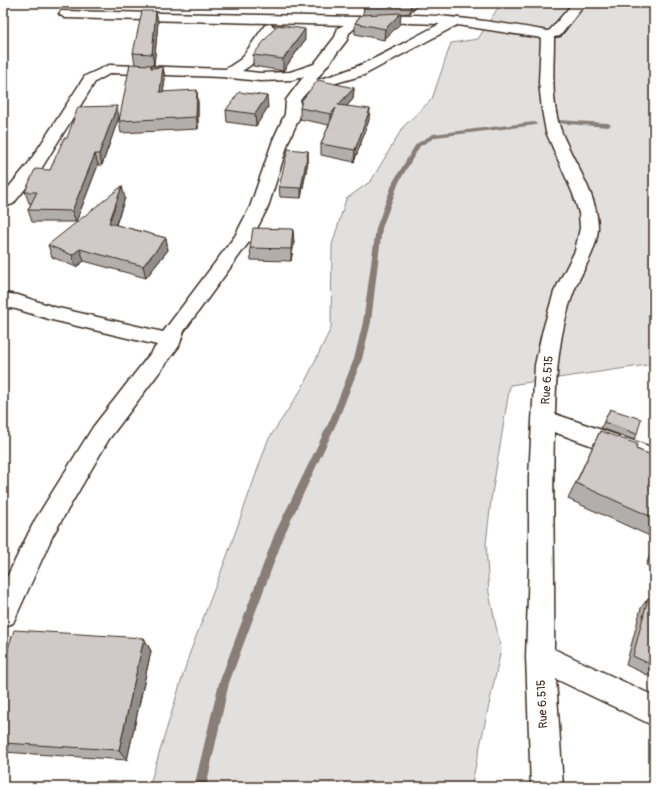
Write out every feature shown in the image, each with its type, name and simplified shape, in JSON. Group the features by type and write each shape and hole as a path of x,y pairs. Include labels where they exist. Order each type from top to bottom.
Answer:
{"street":[{"path":"65,14 354,15 499,26 548,34 555,33 580,3"},
{"path":"3,614 44,528 101,433 172,341 174,330 242,238 259,207 281,140 294,114 294,100 317,67 342,37 343,31 354,15"},
{"path":"302,88 357,73 387,59 423,36 453,22"},
{"path":"230,74 246,62 270,28"},
{"name":"Rue 6.515","path":"547,787 540,657 542,564 541,477 546,365 552,333 564,292 584,251 589,228 588,213 582,194 554,132 549,110 546,74 548,34"},
{"path":"3,202 7,200 35,166 80,91 90,79 109,69 260,76 292,76 317,67"},
{"path":"3,300 18,302 52,313 172,341"},
{"path":"544,419 654,458"},
{"path":"540,657 654,711"}],"shaded area":[{"path":"501,3 654,3 654,364 510,385 491,500 486,544 489,593 501,650 471,787 149,787 189,655 227,556 268,440 301,390 331,328 332,245 346,199 371,181 403,127 432,99 451,43 478,39"}],"building":[{"path":"365,3 412,3 364,5"},
{"path":"142,11 156,11 152,54 133,53"},
{"path":"401,13 385,29 355,23 361,15"},
{"path":"277,25 305,29 283,59 253,55"},
{"path":"130,64 151,65 151,68 163,67 160,92 197,90 196,117 119,121"},
{"path":"318,80 354,88 338,105 370,109 355,150 321,144 336,108 331,114 300,108 302,100"},
{"path":"239,92 267,96 255,114 226,110"},
{"path":"117,106 99,154 95,154 72,211 28,210 37,192 25,192 35,169 50,170 64,138 67,138 78,107"},
{"path":"288,149 308,151 301,188 279,187"},
{"path":"122,186 109,223 166,238 143,266 80,249 72,255 48,245"},
{"path":"253,228 293,229 291,249 250,248"},
{"path":"610,409 641,419 637,434 604,422"},
{"path":"600,431 637,444 636,449 654,456 654,518 576,483"},
{"path":"648,598 654,601 654,666 633,656"},
{"path":"14,630 144,638 119,750 3,743 3,664"}],"waterway":[{"path":"557,122 608,125"},
{"path":"200,787 224,683 280,533 334,420 358,359 367,322 379,228 396,182 418,145 435,135 534,124"}]}
